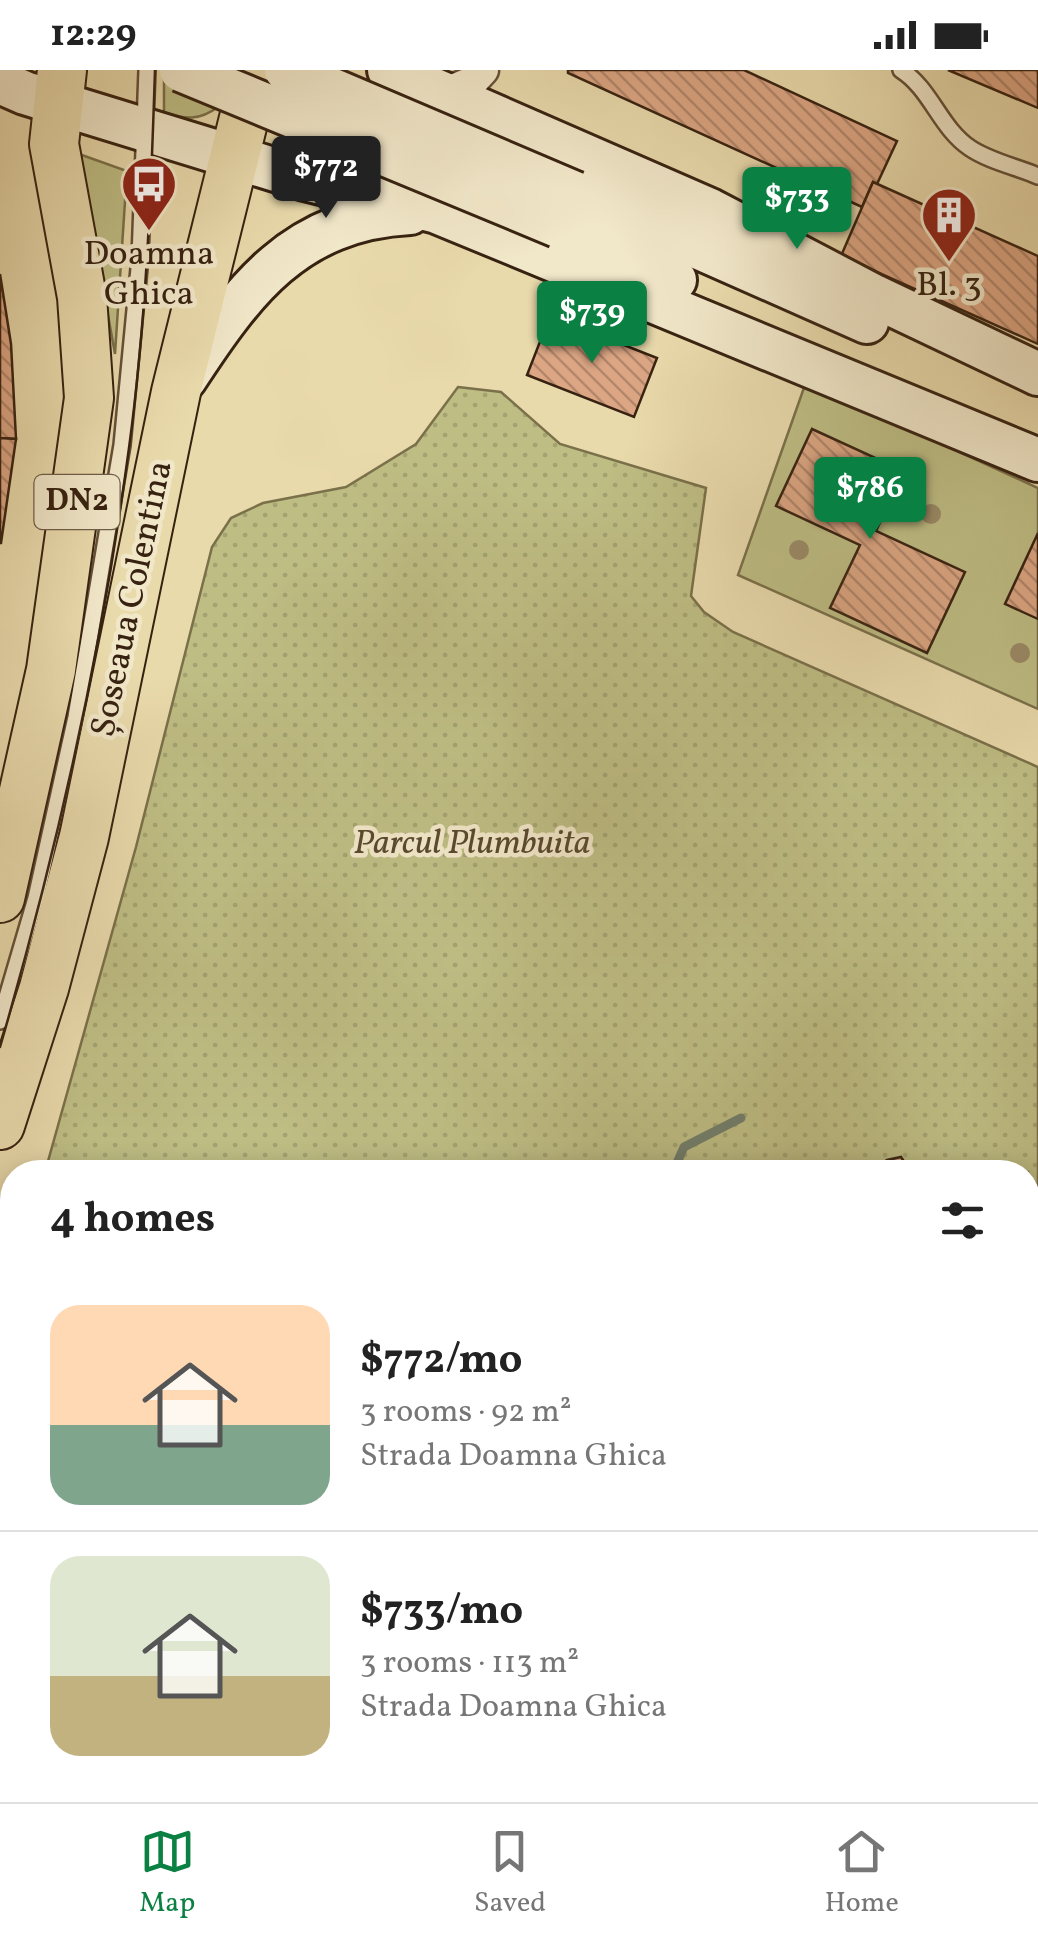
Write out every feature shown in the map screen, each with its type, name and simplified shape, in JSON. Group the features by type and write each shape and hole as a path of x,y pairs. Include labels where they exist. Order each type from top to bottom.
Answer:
{"main road":[{"path":"181,70 566,210"},
{"name":"Șoseaua Colentina","path":"0,1125 75,875 176,392 256,70"},
{"path":"286,70 566,210 983,396 1038,442"},
{"path":"390,70 710,210 874,296 1038,374"},
{"path":"0,82 60,86 146,128 235,158 436,212 1038,460"},
{"name":"Șoseaua Colentina","path":"0,898 51,670 89,398 82,298 54,144 60,86"},
{"path":"176,392 225,317 252,284 307,240 370,218 436,212"},
{"path":"983,396 1038,400"}],"street":[{"path":"443,94 472,82 483,70"}],"lane":[{"path":"0,1021 36,898 76,717 122,445 140,258 148,70"},
{"path":"900,70 917,80 942,119 969,148 1038,176"},
{"path":"479,229 524,130"}],"green space":[{"path":"164,70 218,107 192,118 164,113"},
{"path":"79,154 127,171 115,354"},
{"path":"806,382 1038,488 1038,709 738,575"},
{"name":"Parcul Plumbuita","path":"458,387 501,392 560,444 706,488 691,596 704,612 733,632 1038,767 1038,1160 48,1160 136,847 212,547 231,518 263,503 346,487 416,444"}],"building":[{"path":"568,70 744,70 897,141 862,207"},
{"path":"948,70 1038,70 1038,108"},
{"name":"Bl. 3","path":"873,182 1038,256 1038,344 841,256"},
{"path":"0,274 11,344 16,439 0,438"},
{"path":"550,316 657,358 634,417 527,375"},
{"path":"812,429 904,471 876,531 965,572 927,653 830,608 860,545 776,506"},
{"path":"0,438 16,439 1,543 0,543"},
{"path":"1038,533 1038,619 1005,604"}],"waterway":[{"path":"678,1160 684,1147 741,1118"}],"tram line":[{"path":"0,1047 76,750 118,524 144,307 155,70"}],"place":[{"name":"Doamna Ghica","path":"149,233"},
{"name":"Bl. 3","path":"949,264"}]}
